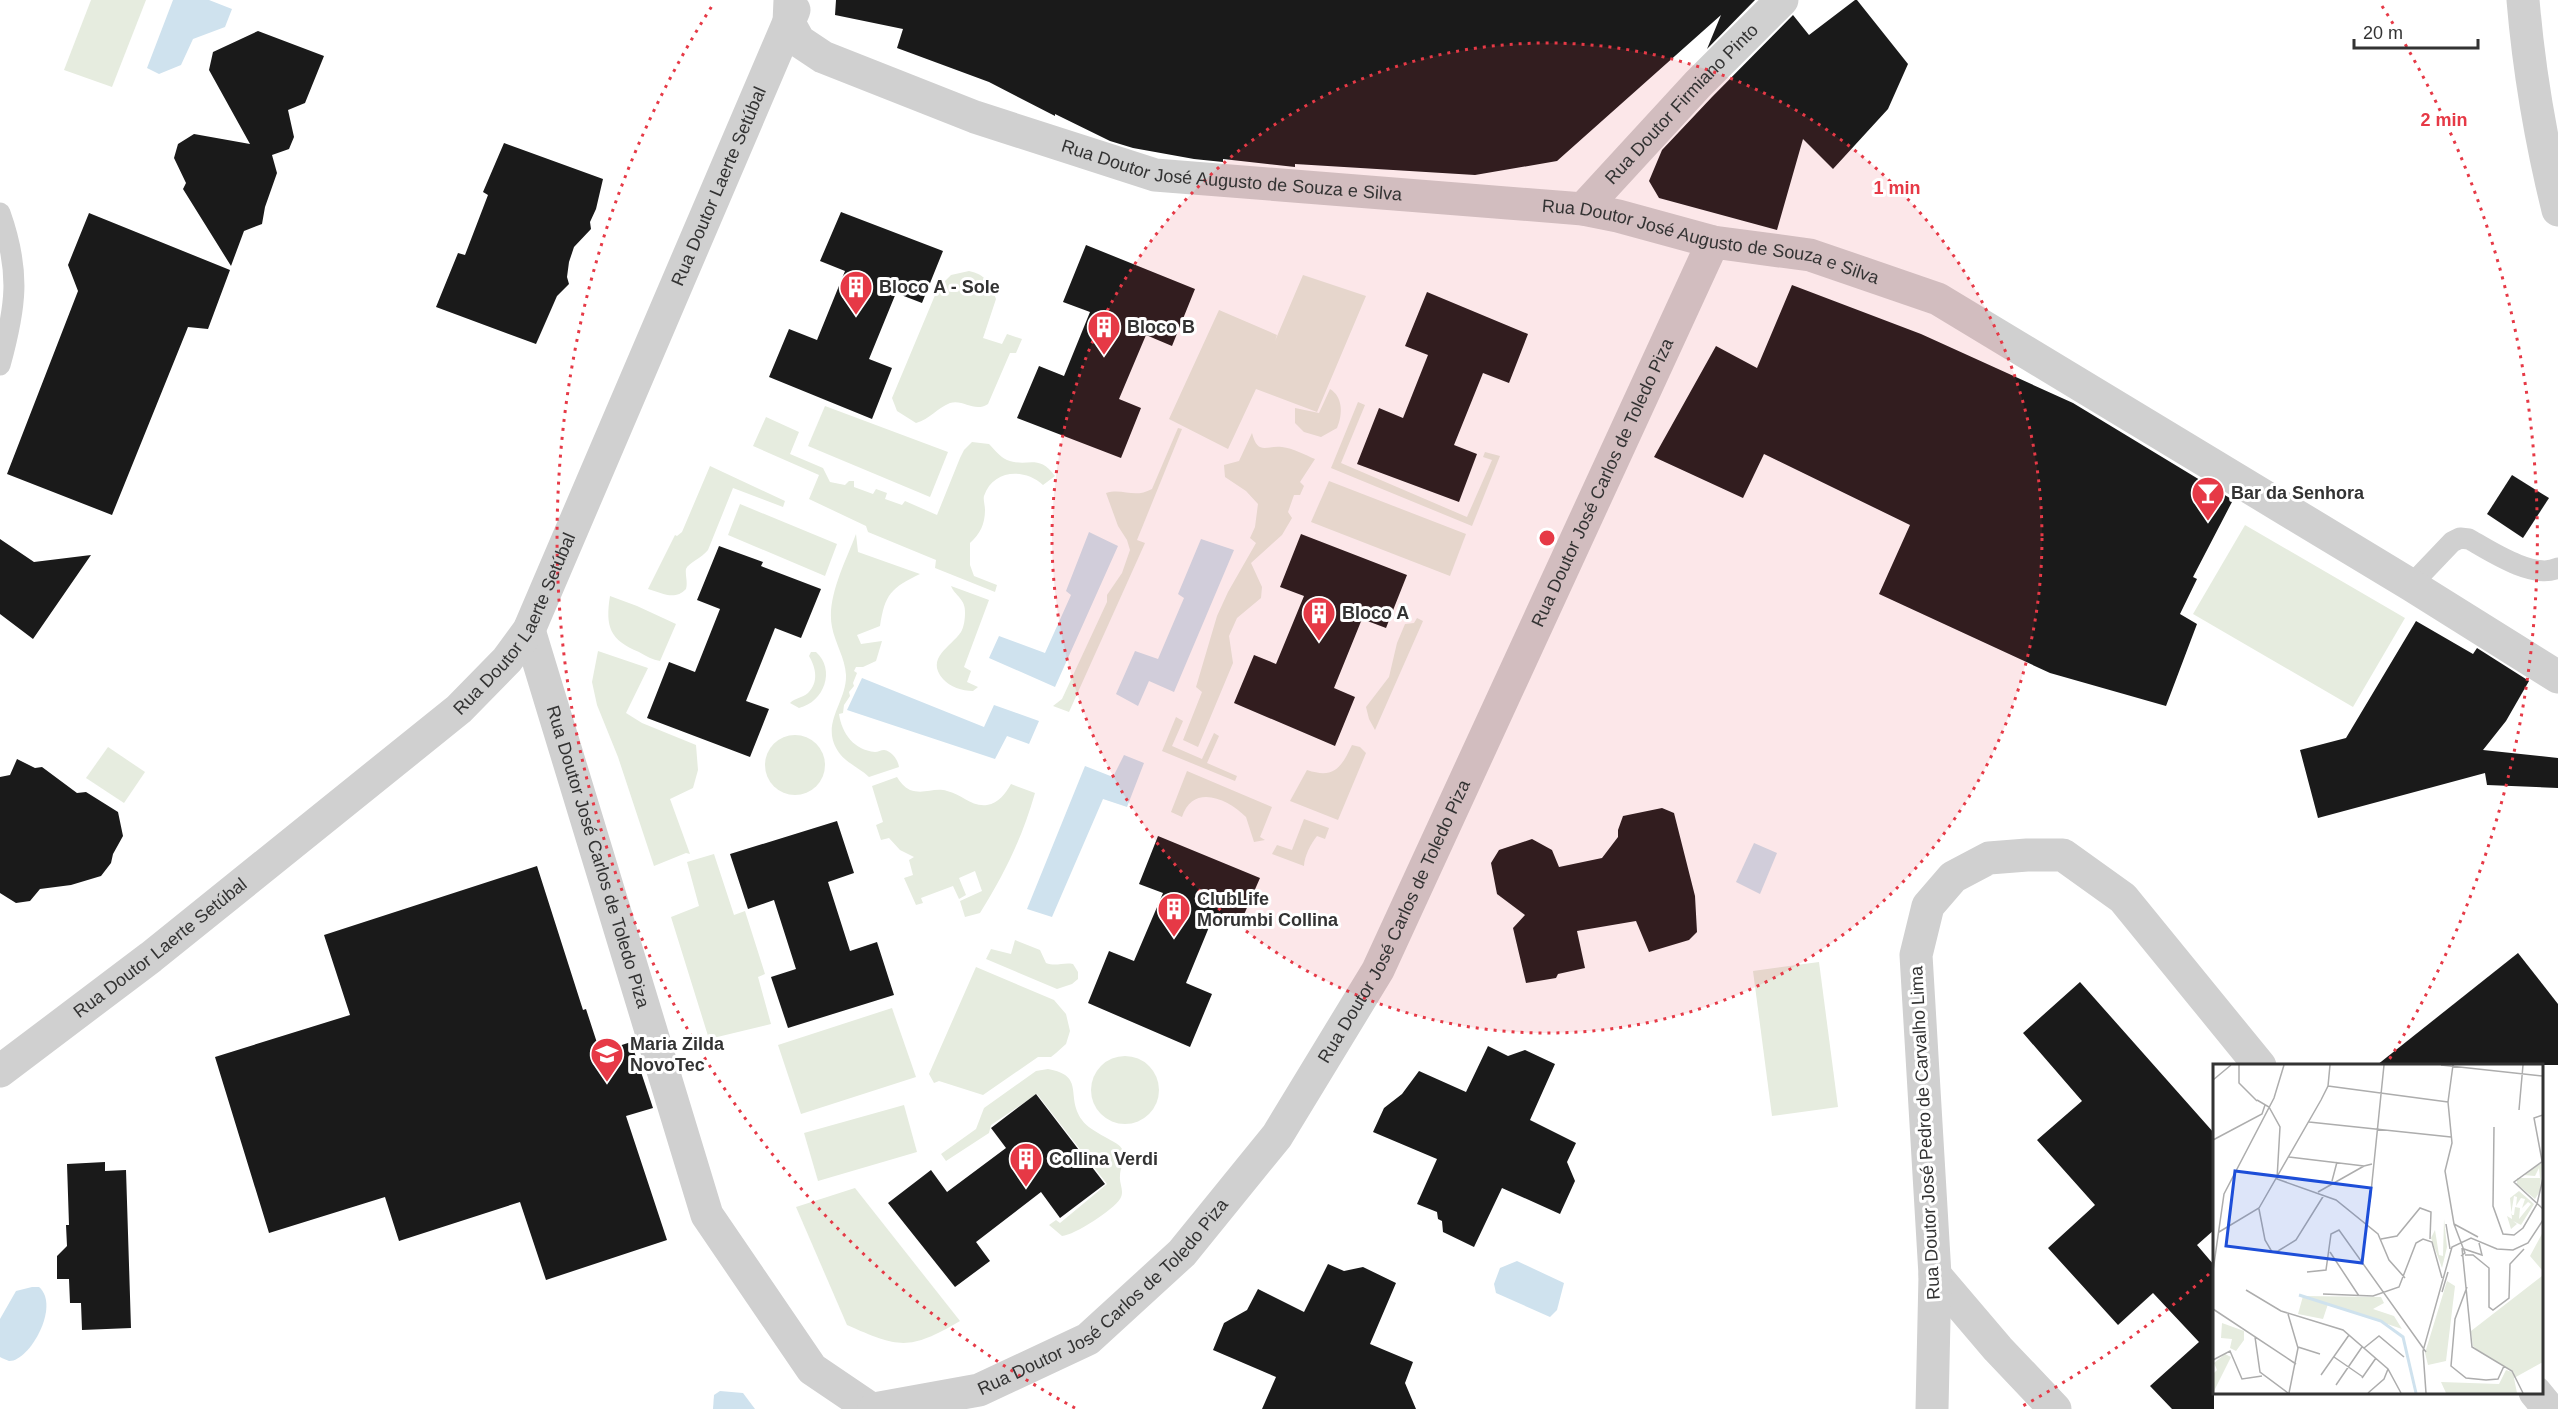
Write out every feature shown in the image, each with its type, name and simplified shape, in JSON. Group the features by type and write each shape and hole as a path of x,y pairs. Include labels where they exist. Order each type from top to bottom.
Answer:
{"street":[{"name":"Rua Doutor Firmiano Pinto","path":"1583,209 1698,84 1782,0"},
{"path":"2523,0 2527,54 2545,157 2558,210"},
{"name":"Rua Doutor José Augusto de Souza e Silva","path":"792,8 799,41 823,57 975,117 1155,175 1583,209 1618,216 1713,242 1810,255 1938,299 2558,677"},
{"name":"Rua Doutor Laerte Setúbal","path":"0,1071 151,957 459,710 507,660 529,630 792,8"},
{"name":"Rua Doutor José Carlos de Toledo Piza","path":"529,630 707,1215 812,1369 872,1409 979,1390 1088,1339 1182,1253 1276,1136 1378,970 1713,242"},
{"name":"Rua Doutor José Pedro de Carvalho Lima","path":"1932,1409 1935,1275 1917,954 1928,906 1953,878 1989,858 2063,855 2123,898 2259,1064"},
{"path":"1935,1275 1998,1349 2055,1409"},
{"path":"2537,1394 2549,1409"}],"lane":[{"path":"0,213 12,258 15,303 13,319 0,365"},
{"path":"2410,585 2452,542 2460,538 2469,539 2519,566 2551,572 2558,568"}],"shaded area":[{"path":"91,0 146,0 112,87 64,70"},
{"path":"969,271 987,280 996,299 983,338 1002,344 1007,334 1022,339 1016,353 1010,353 988,404 974,407 955,402 950,403 916,423 897,411 892,398 938,288 951,275"},
{"path":"1303,275 1366,296 1317,412 1256,389 1228,449 1169,419 1219,310 1277,335 1275,341"},
{"path":"1330,389 1337,396 1341,406 1337,428 1321,437 1304,432 1295,423 1295,408 1319,413"},
{"path":"1358,402 1365,405 1341,463 1467,517 1492,460 1483,457 1485,452 1500,456 1472,526 1331,468"},
{"path":"825,406 948,452 930,497 808,446"},
{"path":"766,417 799,432 790,454 823,468 830,482 845,485 849,481 854,481 854,487 873,494 876,489 887,493 885,499 902,505 905,501 937,515 960,458 972,442 989,444 1007,460 1043,465 1055,476 1043,485 1027,476 1010,474 1002,476 988,487 984,497 983,524 977,536 970,543 970,565 974,576 997,585 995,592 935,568 936,560 868,532 866,526 809,499 819,475 753,446"},
{"path":"1178,428 1182,429 1137,540 1145,543 1069,712 1053,706 1062,699 1107,602 1107,595 1122,573 1130,550 1106,493 1140,493 1152,489"},
{"path":"1252,433 1260,447 1286,448 1315,459 1300,482 1304,486 1300,495 1294,495 1288,512 1292,518 1282,535 1251,563 1262,587 1261,598 1237,618 1229,636 1233,663 1198,747 1183,740 1202,692 1196,687 1217,616 1256,543 1250,538 1255,527 1258,504 1246,491 1225,477 1224,465 1239,461"},
{"path":"710,466 785,501 783,507 733,488 708,550 686,569 686,589 682,593 673,595 648,589 675,535 682,532"},
{"path":"1329,481 1466,534 1450,576 1311,522"},
{"path":"740,504 837,544 825,576 728,535"},
{"path":"2245,525 2405,618 2353,707 2193,614"},
{"path":"856,534 858,552 920,574 891,593 884,606 880,626 857,635 861,644 882,641 876,661 863,667 856,667 854,671 857,673 854,686 849,692 850,696 844,705 843,713 839,714 843,728 850,740 861,748 875,752 884,750 890,752 899,767 869,777 840,754 832,733 832,724 846,675 832,627 832,604 838,580"},
{"path":"951,586 989,600 964,667 971,671 967,682 978,687 973,691 953,686 946,682 938,672 938,659 961,632 965,620 964,604"},
{"path":"610,596 676,624 660,661 629,647 616,637 609,624"},
{"path":"1417,618 1423,621 1375,730 1366,707 1389,677 1397,643 1405,624 1414,623"},
{"path":"598,651 648,668 626,713 642,723 696,745 698,770 693,788 670,799 690,854 686,853 654,866 618,757 597,705 592,682"},
{"path":"811,652 816,652 822,659 826,676 821,692 808,705 799,708 790,703 808,693 814,684 815,670 809,656"},
{"path":"1176,717 1183,721 1172,746 1202,759 1214,733 1219,736 1207,763 1237,776 1235,781 1162,751"},
{"path":"789,735 801,735 812,740 820,748 825,765 823,777 812,790 801,795 789,795 778,790 770,782 765,771 765,759 770,748 778,740"},
{"path":"1352,745 1360,747 1366,753 1338,820 1290,801 1307,770 1324,773 1336,770"},
{"path":"108,747 145,772 124,803 86,778"},
{"path":"1187,771 1272,807 1260,837 1265,840 1254,842 1246,817 1239,810 1221,800 1202,797 1194,800 1187,806 1182,817 1171,812"},
{"path":"897,777 910,790 947,791 981,805 991,804 998,800 1011,784 1035,793 1012,855 980,913 965,917 960,901 982,891 975,871 959,878 966,895 959,899 953,886 921,898 923,903 916,905 904,878 913,875 909,860 914,857 900,850 889,838 881,840 876,825 883,822 872,786"},
{"path":"1304,819 1329,828 1325,839 1317,836 1312,842 1304,866 1272,854 1277,845 1292,850"},
{"path":"714,854 734,915 745,911 765,974 758,977 771,1024 709,1039 671,917 699,906 687,862"},
{"path":"1015,940 1040,950 1046,963 1073,964 1078,972 1078,979 1072,984 1057,989 986,959 991,949 1011,954"},
{"path":"1819,962 1838,1107 1772,1116 1753,971"},
{"path":"976,967 1054,1000 1066,1014 1070,1031 1066,1044 1051,1057 1038,1057 983,1095 939,1081 934,1083 929,1074"},
{"path":"892,1008 916,1077 801,1114 778,1045"},
{"path":"1125,1056 1138,1059 1149,1066 1156,1077 1159,1090 1156,1103 1149,1114 1138,1121 1125,1124 1112,1121 1101,1114 1094,1103 1091,1090 1094,1077 1101,1066 1112,1059"},
{"path":"1048,1069 1060,1072 1067,1077 1071,1082 1077,1111 1082,1120 1086,1125 1120,1146 1123,1156 1120,1173 1122,1193 1120,1199 1093,1221 1062,1236 1049,1225 1056,1220 1060,1223 1107,1184 1037,1094 991,1125 989,1133 946,1161 941,1154 976,1129 984,1108 1036,1071"},
{"path":"904,1105 917,1152 818,1181 804,1133"},
{"path":"855,1188 960,1321 928,1338 904,1343 879,1338 847,1325 796,1207"}],"water":[{"path":"173,0 209,0 232,9 225,27 193,39 181,65 159,74 147,68"},
{"path":"1089,532 1118,546 1055,687 989,658 999,636 1045,653 1071,595 1066,591"},
{"path":"1201,539 1234,550 1174,692 1149,681 1138,706 1116,694 1135,651 1158,659 1184,598 1178,594"},
{"path":"862,678 984,727 994,705 1039,721 1029,744 1007,736 995,759 847,710"},
{"path":"1124,755 1144,763 1127,807 1103,799 1052,917 1027,909 1085,766 1113,777"},
{"path":"1754,843 1777,853 1760,894 1736,882"},
{"path":"1517,1261 1564,1283 1557,1310 1550,1317 1496,1293 1494,1284 1500,1268"},
{"path":"39,1287 45,1296 46,1307 40,1332 25,1353 9,1361 0,1357 0,1319 16,1291"},
{"path":"720,1391 743,1393 755,1409 713,1409 714,1395"}],"building":[{"path":"836,0 1755,0 1707,49 1721,15 1557,161 1475,175 1295,164 1295,167 1223,159 1223,162 1133,148 1110,141 1055,114 1055,116 989,82 897,48 903,29 835,15"},
{"path":"1855,0 1908,64 1888,109 1833,169 1803,139 1777,230 1659,198 1649,181 1662,150 1793,15 1809,35"},
{"path":"258,31 324,56 305,103 288,110 294,137 289,149 272,155 277,173 265,207 262,224 244,231 231,266 183,189 186,183 174,158 178,144 194,134 250,144 209,70 213,52"},
{"path":"504,143 603,179 596,209 590,222 591,229 574,247 569,262 567,277 569,284 557,296 536,344 436,307 458,253 465,255 488,195 483,192"},
{"name":"Bloco A - Sole","path":"841,212 943,251 922,303 896,293 869,359 892,368 872,419 769,377 789,329 817,340 845,271 820,261"},
{"path":"89,213 230,270 208,329 188,327 112,515 7,474 78,291 68,265"},
{"name":"Bloco B","path":"1086,245 1195,289 1172,346 1146,335 1119,399 1141,408 1121,458 1017,418 1039,366 1064,376 1090,312 1063,302"},
{"path":"1792,285 1921,334 2073,403 2233,500 2193,577 2197,579 2180,614 2197,624 2166,706 2050,673 1879,594 1910,525 1764,454 1743,498 1654,457 1716,346 1757,368"},
{"path":"1427,292 1528,334 1509,383 1483,373 1454,445 1477,454 1459,502 1357,464 1379,408 1403,418 1428,355 1405,346"},
{"path":"2512,475 2549,498 2523,538 2487,514"},
{"name":"Bloco A","path":"1301,534 1407,575 1386,628 1362,619 1334,688 1355,697 1335,746 1234,703 1254,655 1276,664 1304,596 1280,587"},
{"path":"0,539 34,562 91,555 33,639 0,614"},
{"path":"719,546 763,562 761,566 821,589 801,638 775,628 746,701 769,709 750,757 647,718 669,662 695,672 720,609 697,600"},
{"path":"2416,621 2473,654 2477,648 2529,681 2506,721 2483,750 2558,758 2558,788 2487,785 2485,773 2318,818 2300,750 2346,738"},
{"path":"17,759 35,768 42,767 77,793 86,792 118,812 123,836 113,854 111,863 101,876 71,885 40,889 30,901 16,903 0,893 0,777 10,775"},
{"path":"1662,808 1674,813 1695,896 1697,932 1689,940 1649,952 1636,921 1577,931 1585,968 1558,974 1556,978 1526,983 1513,928 1525,915 1497,894 1491,863 1499,850 1532,839 1552,850 1559,867 1602,858 1618,837 1623,816"},
{"path":"837,821 854,873 828,882 850,951 877,942 894,995 788,1028 771,977 796,969 774,900 748,909 730,854"},
{"name":"ClubLife Morumbi Collina","path":"1158,836 1260,878 1239,926 1214,915 1186,983 1212,994 1190,1047 1088,1003 1109,951 1134,961 1163,893 1139,884"},
{"path":"537,866 583,1010 586,1009 600,1052 631,1042 653,1108 626,1116 667,1240 546,1280 520,1202 399,1241 385,1197 269,1233 215,1057 350,1015 324,935"},
{"path":"2518,953 2558,1004 2558,1065 2378,1064"},
{"path":"2080,982 2213,1132 2213,1231 2197,1245 2213,1264 2214,1409 2172,1409 2150,1386 2199,1342 2153,1293 2118,1325 2048,1248 2095,1205 2037,1140 2082,1101 2023,1033"},
{"path":"1488,1046 1508,1056 1525,1050 1555,1064 1530,1120 1576,1143 1567,1162 1575,1181 1560,1214 1502,1188 1474,1247 1443,1232 1442,1221 1438,1219 1437,1212 1417,1204 1437,1159 1373,1132 1384,1108 1402,1094 1419,1071 1466,1092"},
{"name":"Collina Verdi","path":"1036,1094 1105,1184 1060,1218 1041,1192 976,1242 990,1261 955,1287 888,1203 931,1170 947,1192 1006,1148 991,1128"},
{"path":"105,1162 105,1171 126,1170 131,1328 82,1330 81,1303 70,1303 69,1279 57,1279 57,1256 67,1246 66,1225 69,1225 67,1164"},
{"path":"1328,1264 1344,1271 1363,1267 1396,1283 1370,1344 1413,1362 1405,1383 1416,1409 1262,1409 1276,1377 1213,1350 1224,1323 1247,1310 1258,1289 1304,1312"}],"place":[{"name":"Bloco A - Sole","path":"856,316"},
{"name":"Bloco B","path":"1104,356"},
{"name":"Bar da Senhora","path":"2208,522"},
{"name":"Bloco A","path":"1319,642"},
{"name":"ClubLife Morumbi Collina","path":"1174,938"},
{"name":"Maria Zilda NovoTec","path":"607,1083"},
{"name":"Collina Verdi","path":"1026,1188"}]}
